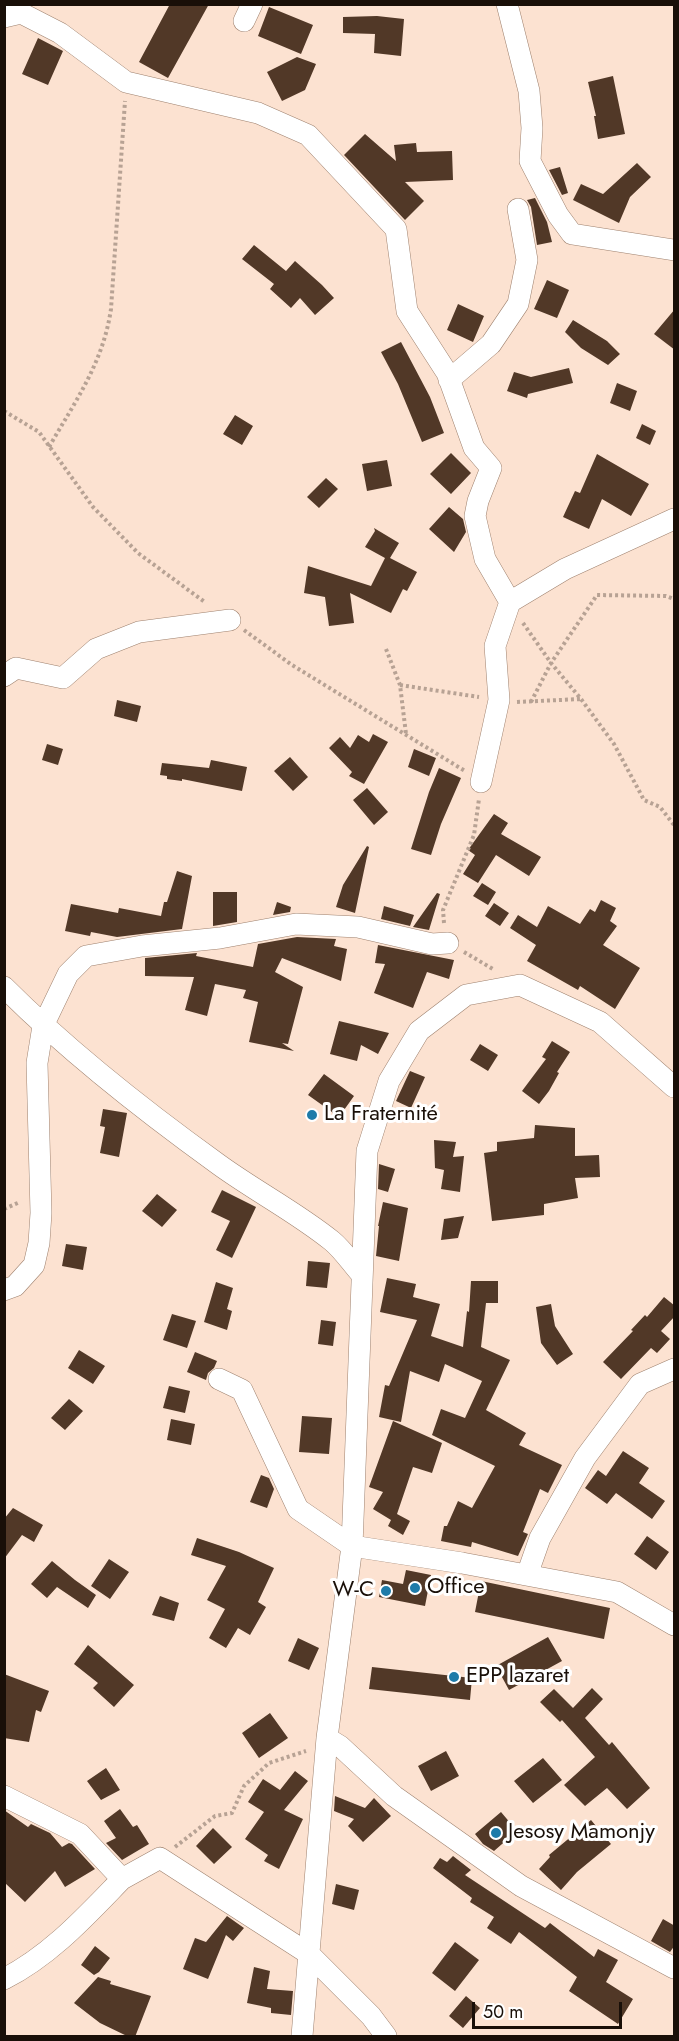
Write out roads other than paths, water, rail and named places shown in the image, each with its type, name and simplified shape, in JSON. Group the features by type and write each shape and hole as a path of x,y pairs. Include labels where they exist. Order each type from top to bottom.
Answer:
{"street":[{"path":"507,4 529,91 532,128 530,160 558,215 572,234 675,250"},
{"path":"4,16 21,13 60,33 126,82 258,113 308,135 396,229 408,311 449,380 474,448 491,468 477,501 475,516 485,559 510,602"},
{"path":"449,380 490,344 518,304 527,260 518,209"},
{"path":"482,782 498,700 495,646 510,602 565,569 675,519"},
{"path":"4,676 16,668 63,678 96,649 139,632 230,620"},
{"path":"4,1290 15,1286 34,1265 39,1243 41,1213 37,1063 44,1026 68,974 86,956 141,946 220,938 296,924 358,927 432,944 448,943"},
{"path":"302,2037 327,1737 352,1546 367,1151 389,1081 419,1030 466,995 520,985 600,1022 675,1087"},
{"path":"4,987 44,1026 141,1108 228,1171 294,1213 333,1242 362,1275"},
{"path":"527,1575 540,1538 585,1458 640,1384 675,1369"},
{"path":"219,1379 242,1390 298,1509 352,1546 617,1592 675,1625"},
{"path":"327,1737 340,1746 394,1796 521,1886 675,1968"},
{"path":"4,1796 80,1834 122,1879"},
{"path":"4,1979 18,1972 64,1938 122,1879 160,1858 309,1954 371,2016 386,2037"}],"place":[{"name":"La Fraternité","path":"312,1115"},
{"name":"Office","path":"415,1588"},
{"name":"W-C","path":"386,1591"},
{"name":"EPP lazaret","path":"454,1677"},
{"name":"Jesosy Mamonjy","path":"496,1833"}]}
